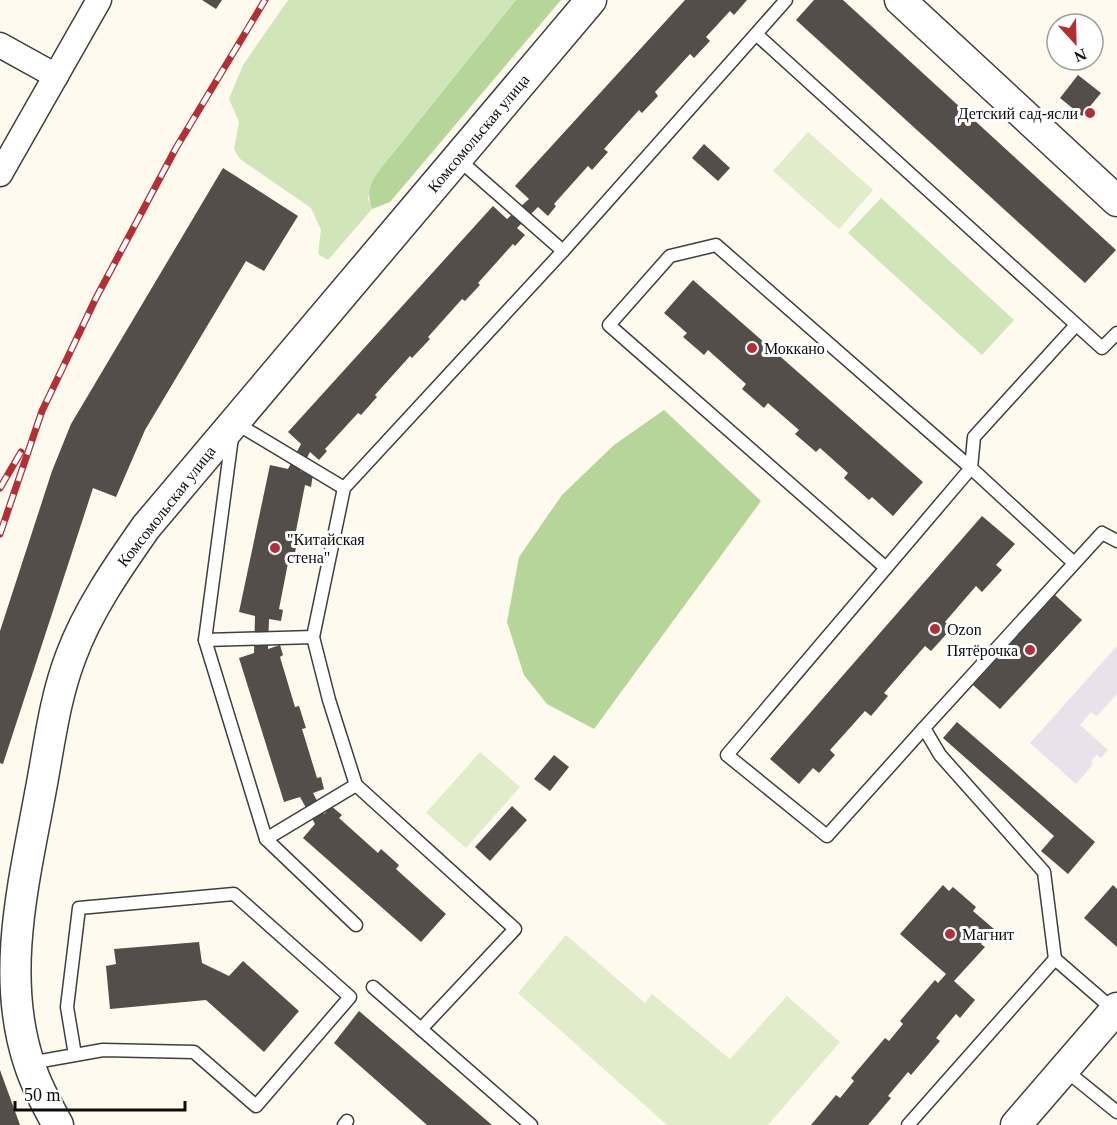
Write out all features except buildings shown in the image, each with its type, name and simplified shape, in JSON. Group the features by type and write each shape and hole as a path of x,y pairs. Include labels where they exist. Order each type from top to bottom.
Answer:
{"street":[{"path":"0,174 99,0"},
{"name":"Комсомольская улица","path":"58,1125 29,1063 16,994 15,965 18,925 57,703 71,653 120,564 146,527 591,0"},
{"path":"900,0 1117,201"},
{"path":"0,45 56,76"},
{"path":"1016,1125 1116,1010"}],"lane":[{"path":"421,1029 514,929 356,785 329,700 313,637 344,488 563,251 786,0"},
{"path":"756,34 1102,348 1117,333"},
{"path":"457,159 563,251"},
{"path":"886,568 609,325 670,256 716,245 971,468 1074,563"},
{"path":"1076,325 974,437 971,468 727,755 827,836 1102,533"},
{"path":"344,488 234,422 205,640 266,839 356,925"},
{"path":"1102,533 1117,541"},
{"path":"1102,533 1117,546"},
{"path":"205,640 313,637"},
{"path":"924,728 940,755 1044,872 1055,959 1116,1010"},
{"path":"266,839 356,785"},
{"path":"29,1063 75,1055 103,1050 194,1052 256,1106 350,997 234,894 79,908 67,1007 75,1055"},
{"path":"908,1125 1055,959"},
{"path":"373,987 531,1125"},
{"path":"1064,1069 1117,1112"}],"shaded area":[{"path":"1117,646 1117,694 1097,716 1091,712 1080,725 1108,750 1101,758 1097,755 1091,761 1093,764 1076,784 1030,743"}],"green space":[{"path":"288,0 516,0 377,173 368,198 372,209 328,260 318,254 321,230 311,208 240,159 234,149 239,122 229,99 243,65"},
{"path":"516,0 561,0 390,202 372,209 370,191 377,173"},
{"path":"808,132 873,190 839,229 773,171"},
{"path":"881,198 1014,320 982,355 848,233"},
{"path":"664,410 761,501 594,729 547,704 524,675 507,622 519,557 562,495 614,445"},
{"path":"480,752 520,787 466,848 426,813"},
{"path":"566,935 645,1003 652,994 730,1059 787,996 840,1042 768,1125 667,1125 518,993"}],"railway":[{"path":"0,534 42,411 96,298 176,148 265,0"},
{"path":"0,488 21,452"}],"place":[{"name":"Детский сад-ясли","path":"1090,113"},
{"name":"Моккано","path":"752,348"},
{"name":"\"Китайская стена\"","path":"275,548"},
{"name":"Ozon","path":"935,629"},
{"name":"Пятёрочка","path":"1030,650"},
{"name":"Магнит","path":"950,934"}]}
